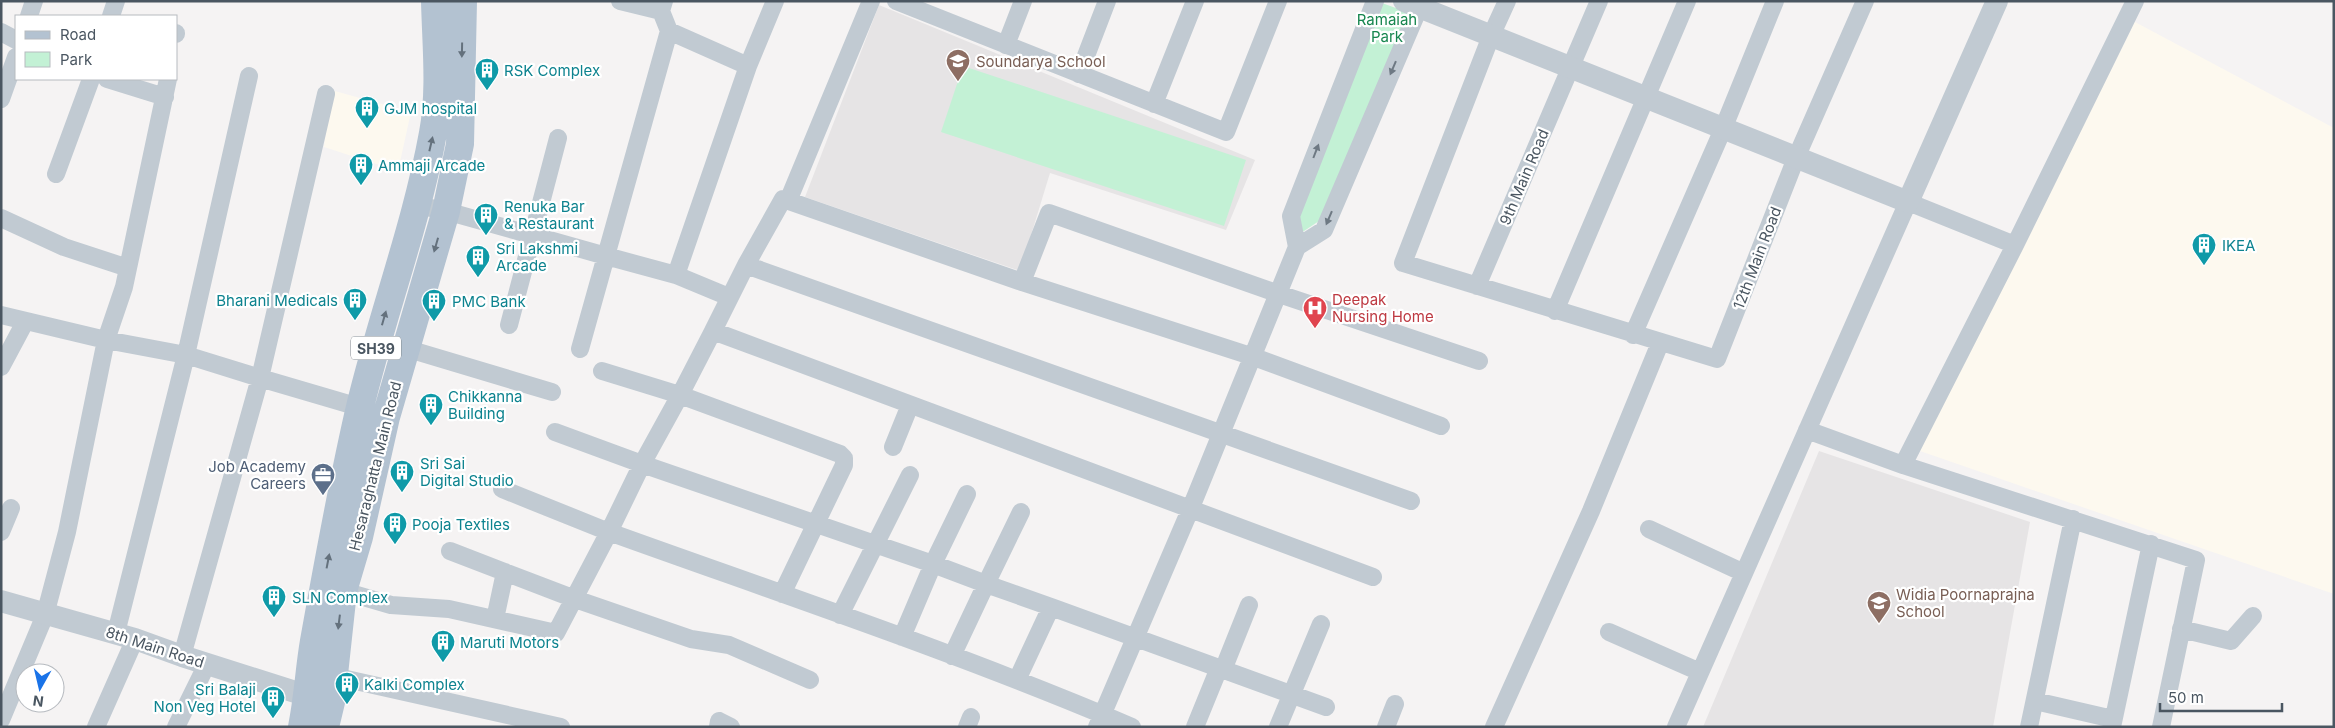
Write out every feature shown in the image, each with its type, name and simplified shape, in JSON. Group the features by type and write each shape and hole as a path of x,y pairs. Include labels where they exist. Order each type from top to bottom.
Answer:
{"main road":[{"name":"Hesaraghatta Main Road","path":"302,727 323,590 360,407 416,205 433,132 437,92 435,1"},
{"name":"Hesaraghatta Main Road","path":"325,727 331,702 343,591 359,537 386,417 446,211 460,144 462,1"}],"street":[{"path":"29,15 34,1"},
{"path":"111,15 116,1"},
{"path":"580,348 669,31 662,6 620,1"},
{"path":"676,275 748,66 775,1"},
{"path":"788,201 871,1"},
{"path":"896,1 930,8 1006,44 1226,132 1278,1"},
{"path":"1006,44 1023,1"},
{"path":"1079,74 1107,1"},
{"path":"1154,104 1195,1"},
{"path":"1100,721 1254,357 1297,247 1291,216 1375,1"},
{"path":"1494,727 1590,511 1660,343 1403,263 1491,36 1507,1"},
{"name":"9th Main Road","path":"1477,286 1599,1"},
{"path":"1555,311 1686,1"},
{"path":"1633,335 1723,129 1775,1"},
{"name":"12th Main Road","path":"1660,343 1717,359 1796,158 1865,1"},
{"path":"1676,727 1997,1"},
{"path":"1903,465 2015,245 2135,1"},
{"path":"1297,247 1324,230 1415,3 1491,36 2015,245"},
{"path":"669,31 748,66"},
{"path":"1,32 15,39"},
{"path":"1,99 15,60"},
{"path":"96,727 126,636 186,355 249,76"},
{"path":"56,174 92,80"},
{"path":"110,80 165,97"},
{"path":"1,720 45,615 67,532 106,340 128,268 168,80"},
{"path":"182,656 260,378 326,94"},
{"path":"509,325 558,138"},
{"path":"343,591 391,605 449,608 556,633 746,264 783,199 1022,282 1254,357 1441,426"},
{"path":"416,205 532,234 676,275 729,297"},
{"path":"1022,282 1050,212 1279,294 1479,361"},
{"path":"1,218 64,246 128,268"},
{"path":"746,264 1411,501"},
{"path":"1,315 106,340 186,355 360,407 386,417"},
{"path":"1,367 25,322"},
{"path":"713,331 1373,577"},
{"path":"406,348 552,392"},
{"path":"602,371 680,395 840,454 844,458 844,465 782,594"},
{"path":"893,447 910,405"},
{"path":"1807,430 1903,465 2196,560 2161,727"},
{"path":"555,432 642,464 933,564 1326,707"},
{"path":"840,615 910,475"},
{"path":"502,489 609,532 1017,680 1100,721 1132,727"},
{"path":"902,637 933,564 967,494"},
{"path":"1,532 11,508"},
{"path":"952,656 1021,512"},
{"path":"2029,727 2073,519"},
{"path":"1649,529 1744,573"},
{"path":"2035,701 2113,723 2151,544"},
{"path":"450,551 575,599 691,639 729,645 810,680"},
{"path":"495,619 505,572"},
{"name":"8th Main Road","path":"1,601 45,615 126,636 308,696"},
{"path":"1195,727 1249,605"},
{"path":"1017,680 1051,607"},
{"path":"2181,629 2231,641 2253,616"},
{"path":"1278,727 1321,624"},
{"path":"1609,632 1700,672"},
{"path":"176,727 207,664"},
{"path":"333,676 514,722 561,727"},
{"path":"1386,727 1395,704"},
{"path":"718,727 719,721 731,727"}],"shaded area":[{"name":"Soundarya School","path":"879,5 1255,160 1226,230 1050,173 1020,271 805,197"},
{"name":"IKEA","path":"2135,22 2334,128 2334,594 1920,451"},
{"name":"GJM hospital","path":"331,90 411,112 398,171 324,147"},
{"name":"Widia Poornaprajna School","path":"1819,451 2030,522 1993,727 1703,727"}],"green space":[{"name":"Ramaiah Park","path":"1379,2 1410,13 1319,221 1301,233 1298,211"},
{"path":"963,66 1246,160 1224,226 941,132"}],"place":[{"name":"Soundarya School","path":"958,82"},
{"name":"RSK Complex","path":"487,91"},
{"name":"GJM hospital","path":"367,129"},
{"name":"Ammaji Arcade","path":"361,186"},
{"name":"Renuka Bar & Restaurant","path":"486,236"},
{"name":"IKEA","path":"2204,266"},
{"name":"Sri Lakshmi Arcade","path":"478,278"},
{"name":"Bharani Medicals","path":"355,321"},
{"name":"PMC Bank","path":"434,322"},
{"name":"Deepak Nursing Home","path":"1315,329"},
{"name":"Chikkanna Building","path":"431,426"},
{"name":"Sri Sai Digital Studio","path":"402,493"},
{"name":"Job Academy Careers","path":"323,496"},
{"name":"Pooja Textiles","path":"395,545"},
{"name":"SLN Complex","path":"274,618"},
{"name":"Widia Poornaprajna School","path":"1879,624"},
{"name":"Maruti Motors","path":"443,663"},
{"name":"Kalki Complex","path":"347,705"},
{"name":"Sri Balaji Non Veg Hotel","path":"273,719"}]}
